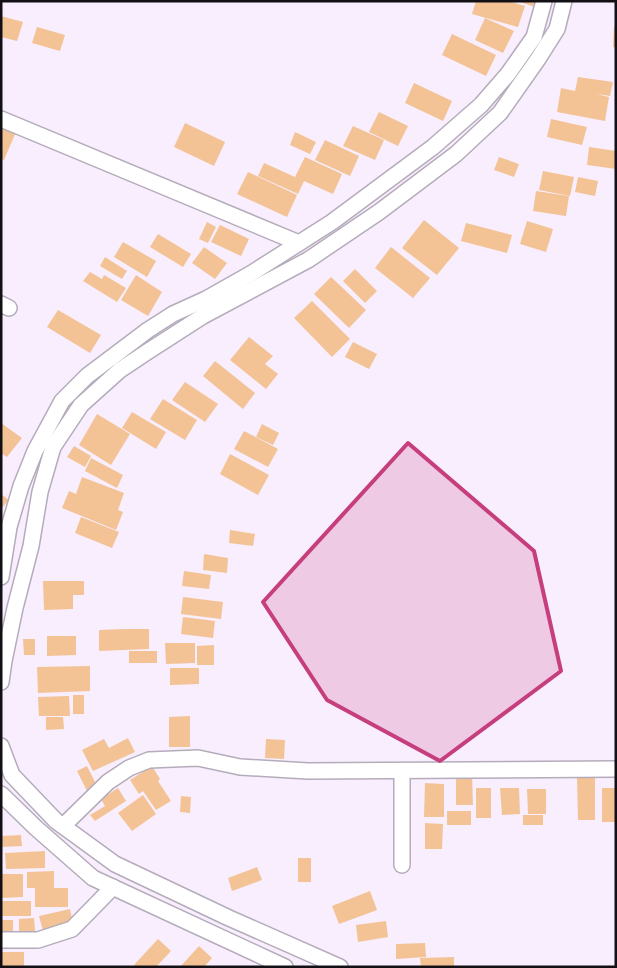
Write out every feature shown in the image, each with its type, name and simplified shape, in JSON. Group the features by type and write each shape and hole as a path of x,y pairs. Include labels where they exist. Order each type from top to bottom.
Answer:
{"street":[{"path":"1,577 9,527 21,486 35,451 62,401 92,372 118,351 173,314 237,282 320,230 433,147 481,105 508,74 534,37 544,1"},
{"path":"1,682 4,661 31,546 40,492 53,448 81,405 120,370 203,316 308,260 379,212 456,154 500,113 557,29 564,1"},
{"path":"1,119 299,243"},
{"path":"320,230 331,244"},
{"path":"92,372 104,384"},
{"path":"14,509 37,513"},
{"path":"1,746 12,775 63,826 108,859 130,872 340,967"},
{"path":"63,826 108,782 129,768 149,760 198,758 240,767 308,771 616,769"},
{"path":"402,771 402,865"},
{"path":"1,794 36,828 93,878 285,967"},
{"path":"93,878 108,859"},
{"path":"1,940 38,940 72,929 113,887"},
{"path":"248,951 258,931"}],"highlighted area":[{"path":"408,443 534,551 561,671 440,761 327,700 263,602"}],"building":[{"path":"476,1 508,1 525,6 518,27 472,14"},
{"path":"517,1 537,1 535,7"},
{"path":"1,16 23,22 17,41 1,37"},
{"path":"485,18 514,31 503,53 475,40"},
{"path":"37,27 65,35 60,51 32,43"},
{"path":"614,27 616,27 616,48 613,47"},
{"path":"452,34 496,55 486,76 442,55"},
{"path":"578,77 613,82 610,96 596,94 609,97 605,121 557,112 561,88 575,91"},
{"path":"414,83 452,101 443,121 405,103"},
{"path":"379,112 408,126 398,146 369,132"},
{"path":"551,119 587,127 582,145 547,137"},
{"path":"1,120 18,127 4,160 1,159"},
{"path":"185,123 225,142 214,166 174,147"},
{"path":"353,126 384,140 375,160 343,146"},
{"path":"295,132 316,142 310,154 290,145"},
{"path":"325,140 359,156 350,176 315,160"},
{"path":"589,147 616,151 616,169 587,165"},
{"path":"305,157 342,174 333,194 304,181 298,194 258,176 264,163 295,177"},
{"path":"499,157 519,164 514,177 494,170"},
{"path":"543,171 574,177 570,196 539,190"},
{"path":"248,172 297,195 287,217 237,194"},
{"path":"578,177 598,181 595,196 575,192"},
{"path":"536,191 569,196 566,216 533,211"},
{"path":"424,220 459,248 437,275 402,248"},
{"path":"527,221 553,229 546,252 520,244"},
{"path":"207,222 216,227 208,243 199,239"},
{"path":"466,223 512,235 507,253 461,241"},
{"path":"220,225 249,239 241,256 211,242"},
{"path":"158,234 191,254 183,267 150,247"},
{"path":"123,242 156,261 147,277 114,257"},
{"path":"204,247 227,263 215,279 192,263"},
{"path":"391,247 430,278 413,298 375,268"},
{"path":"105,257 127,271 122,279 100,266"},
{"path":"355,269 377,291 365,303 343,281"},
{"path":"90,272 102,279 104,275 126,288 117,302 83,281"},
{"path":"136,275 162,292 148,316 121,300"},
{"path":"331,277 366,310 349,328 314,294"},
{"path":"312,301 350,339 332,357 294,318"},
{"path":"58,310 101,335 90,353 47,327"},
{"path":"249,337 273,356 265,364 278,374 266,389 230,360"},
{"path":"353,342 377,354 369,369 345,357"},
{"path":"215,361 255,393 243,409 203,376"},
{"path":"185,382 218,404 205,422 172,400"},
{"path":"163,399 197,420 185,440 150,419"},
{"path":"132,412 166,432 156,449 122,428"},
{"path":"97,414 130,434 111,465 79,445"},
{"path":"1,423 22,438 7,457 1,453"},
{"path":"262,424 279,433 273,445 256,437"},
{"path":"244,431 278,449 268,467 234,449"},
{"path":"74,446 91,456 85,467 67,457"},
{"path":"230,454 269,475 258,495 220,474"},
{"path":"91,458 123,475 117,488 85,471"},
{"path":"82,477 124,493 118,510 123,512 116,530 62,508 69,491 76,494"},
{"path":"1,494 9,500 1,509"},
{"path":"81,517 119,532 112,548 75,533"},
{"path":"230,530 255,534 253,546 229,543"},
{"path":"204,554 228,558 227,573 203,570"},
{"path":"184,571 211,575 209,589 182,586"},
{"path":"43,581 84,581 84,595 73,595 73,609 44,610"},
{"path":"183,597 223,602 221,619 181,614"},
{"path":"183,617 215,621 213,638 181,634"},
{"path":"149,629 149,649 99,651 99,630"},
{"path":"47,636 76,636 76,655 47,656"},
{"path":"23,639 35,639 35,655 24,655"},
{"path":"165,643 195,643 195,663 166,664"},
{"path":"214,645 214,665 197,665 197,646"},
{"path":"129,651 157,651 157,663 129,663"},
{"path":"90,666 90,691 38,693 37,667"},
{"path":"170,668 199,668 199,684 170,685"},
{"path":"73,695 84,695 84,714 73,714"},
{"path":"69,696 70,716 39,716 38,697"},
{"path":"190,716 190,747 169,747 169,717"},
{"path":"46,717 63,717 64,729 46,730"},
{"path":"128,738 135,752 93,771 82,750 104,739 109,748"},
{"path":"266,739 285,740 284,759 265,758"},
{"path":"87,766 97,786 87,791 77,771"},
{"path":"152,766 160,779 158,781 171,801 156,810 143,791 139,794 130,780"},
{"path":"456,774 472,774 473,805 456,805"},
{"path":"577,778 595,778 595,820 578,820"},
{"path":"425,783 444,784 444,817 424,817"},
{"path":"118,788 126,801 95,821 90,815 105,806 101,799"},
{"path":"476,788 491,788 491,818 476,818"},
{"path":"500,788 519,788 520,814 502,815"},
{"path":"602,788 616,788 616,822 602,822"},
{"path":"527,789 546,789 546,814 528,814"},
{"path":"143,795 156,814 132,831 118,813"},
{"path":"181,796 191,797 190,813 180,812"},
{"path":"447,811 471,811 471,825 447,825"},
{"path":"523,815 543,815 543,825 523,825"},
{"path":"425,823 443,824 442,849 425,849"},
{"path":"21,835 22,846 1,847 1,836"},
{"path":"45,851 45,868 6,869 5,853"},
{"path":"298,858 311,858 311,882 298,882"},
{"path":"257,867 262,880 232,891 228,878"},
{"path":"54,871 54,888 68,888 68,907 35,907 35,888 27,888 27,872"},
{"path":"1,874 23,874 23,897 1,898"},
{"path":"370,891 377,910 339,924 332,906"},
{"path":"2,901 31,901 31,916 2,916"},
{"path":"70,909 73,924 43,931 39,916"},
{"path":"34,918 35,931 19,931 19,919"},
{"path":"1,920 13,920 13,933 1,933"},
{"path":"386,921 388,937 358,942 356,925"},
{"path":"158,939 171,951 156,967 136,967 134,965"},
{"path":"425,943 426,957 396,959 396,944"},
{"path":"199,946 212,958 204,967 180,967"},
{"path":"1,952 24,952 24,967 1,967"},
{"path":"454,957 454,967 421,967 420,958"}]}
